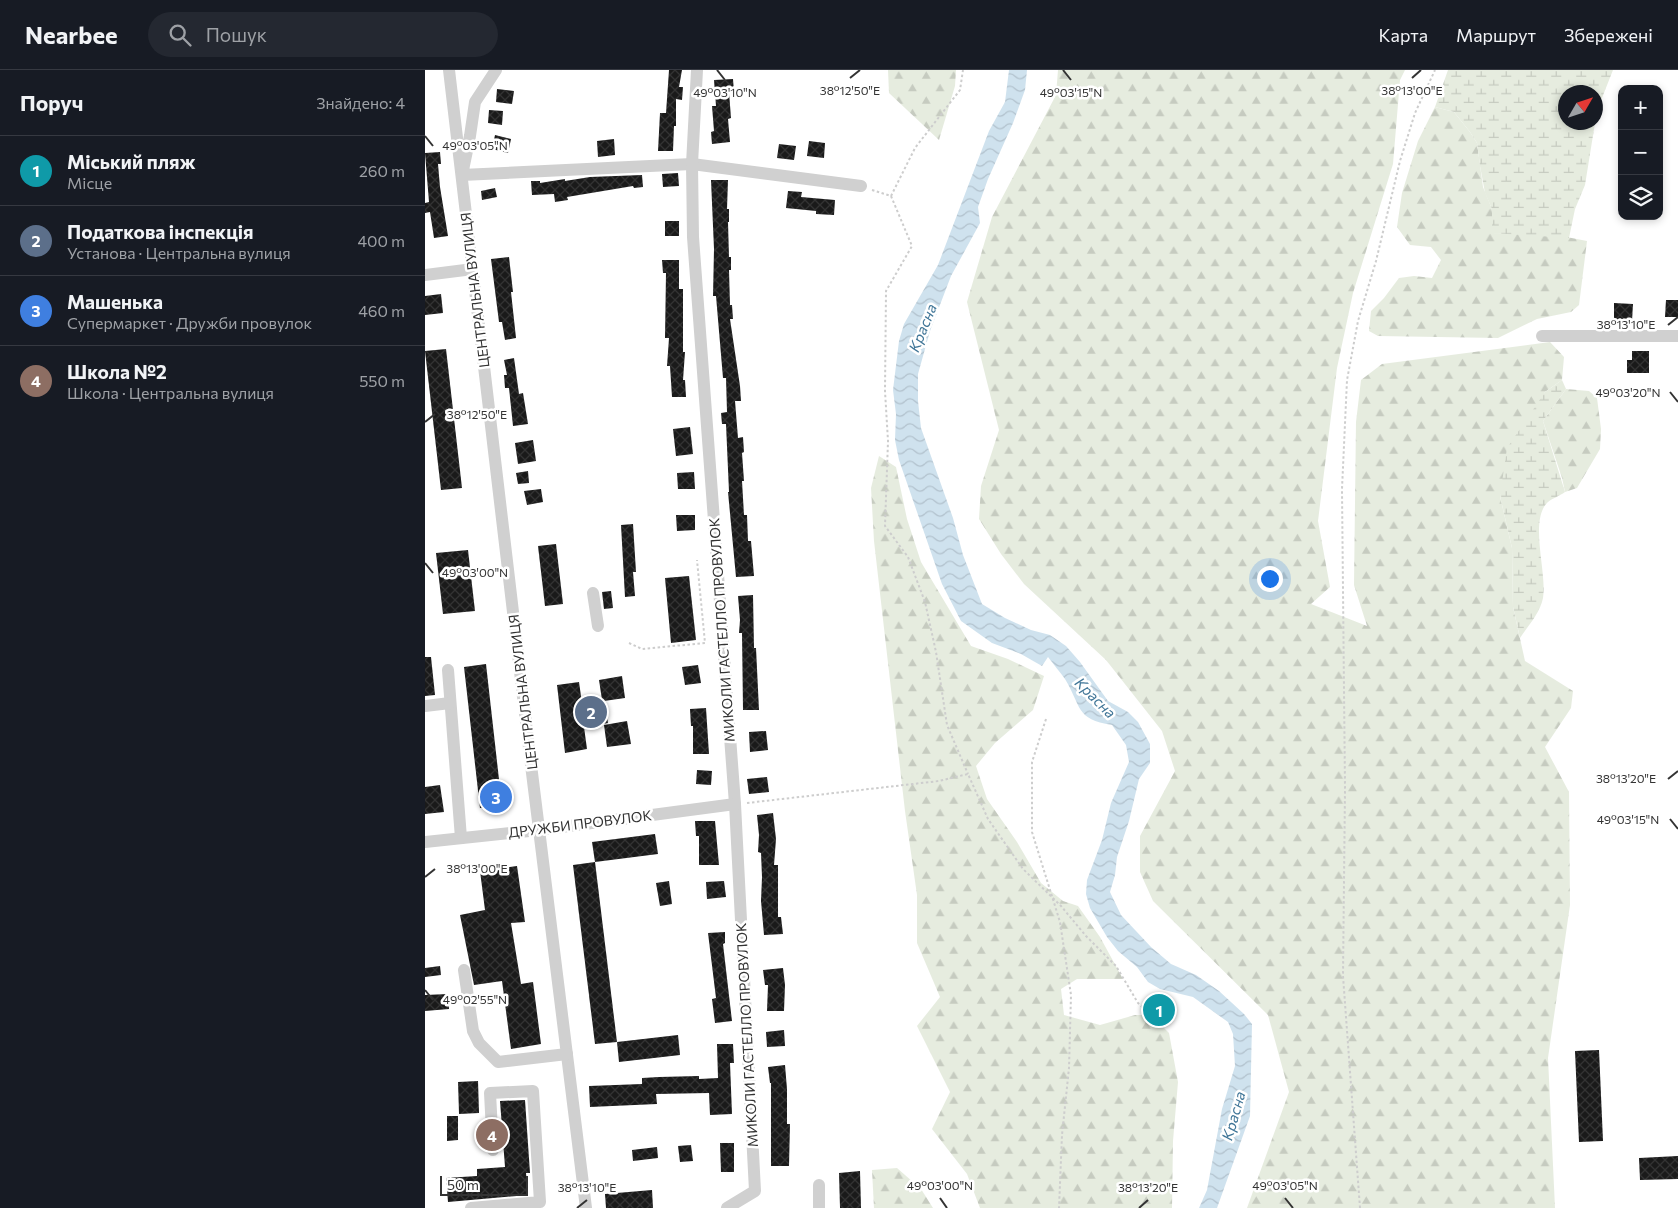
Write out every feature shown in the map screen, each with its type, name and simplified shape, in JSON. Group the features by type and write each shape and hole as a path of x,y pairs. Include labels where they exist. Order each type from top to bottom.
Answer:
{"street":[{"name":"ЦЕНТРАЛЬНА ВУЛИЦЯ","path":"449,70 586,1208"},
{"name":"ЦЕНТРАЛЬНА ВУЛИЦЯ","path":"462,175 475,102 496,70"},
{"name":"МИКОЛИ ГАСТЕЛЛО ПРОВУЛОК","path":"697,70 692,164 693,237 735,804 755,1191 727,1208"},
{"path":"462,175 692,164 861,186"},
{"path":"425,274 473,269"},
{"path":"1542,336 1678,336"},
{"path":"593,593 598,626"},
{"path":"447,670 461,838"},
{"path":"425,706 450,703"},
{"name":"ДРУЖБИ ПРОВУЛОК","path":"425,842 539,830 735,804"},
{"path":"464,970 473,1031 479,1043 498,1062 567,1054"},
{"path":"471,1208 539,1202 533,1091 490,1093 493,1150"},
{"path":"819,1185 819,1208"}],"path":[{"path":"891,196 915,148 960,90 963,70"},
{"path":"1360,1208 1343,976 1345,789 1342,489 1347,380 1358,321 1376,261 1400,161 1415,113 1435,70"},
{"path":"861,186 891,196 912,246 886,291 885,391 888,441 885,526 908,556 925,602 936,652 947,725 988,819 1023,869 1061,906 1116,966 1138,1003 1159,1023"},
{"path":"629,643 642,649 705,643 697,560"},
{"path":"1046,719 1032,762 1032,832 1059,922 1071,995 1069,1068 1062,1135 1059,1208"},
{"path":"735,804 939,781 968,774"}],"green space":[{"path":"888,70 956,70 955,86 939,140 889,93"},
{"path":"1058,70 1405,70 1400,80 1393,164 1353,293 1337,368 1318,521 1330,587 1311,604 1367,626 1354,585 1356,422 1361,380 1382,364 1550,342 1564,357 1562,380 1545,392 1500,496 1512,548 1513,607 1525,661 1573,691 1571,708 1545,747 1569,792 1570,905 1548,1058 1555,1208 1247,1208 1289,1092 1268,1015 1153,901 1140,872 1140,836 1175,771 1162,731 1106,660 1024,584 1001,554 979,519 981,486 999,430 967,302 992,217 1056,95"},
{"path":"1448,70 1613,70 1603,95 1603,85 1558,85 1558,130 1594,130 1585,185 1575,209 1569,238 1492,233 1492,209 1485,193 1477,143 1454,112 1435,107"},
{"path":"1435,107 1454,112 1477,143 1483,187 1492,209 1492,233 1551,234 1587,241 1579,305 1571,312 1537,319 1498,338 1378,336 1369,331 1371,311 1384,298 1399,278 1414,276 1432,278 1441,260 1431,247 1410,245 1397,227 1402,193 1418,141"},
{"path":"1562,380 1566,389 1543,421 1565,492 1548,502 1541,513 1539,536 1544,587 1543,598 1537,614 1520,638 1513,607 1512,548 1500,496 1507,448 1545,392"},
{"path":"1566,389 1589,391 1597,398 1601,429 1600,449 1577,488 1565,492 1543,421"},
{"path":"879,456 896,467 907,519 921,562 971,646 1008,659 1044,676 1033,710 995,743 976,766 987,799 1017,842 1041,883 1063,901 1078,906 1100,937 1123,979 1077,979 1061,989 1064,1015 1100,1025 1135,1015 1151,1015 1169,1033 1178,1082 1173,1141 1172,1208 980,1208 967,1174 932,1129 950,1092 917,1026 940,997 917,943 917,895 905,811 874,541 871,488"},
{"path":"897,1168 921,1189 933,1208 874,1208 872,1170"}],"water":[{"name":"Красна","path":"1009,70 1027,70 1025,90 978,207 980,223 951,276 930,331 918,374 921,428 953,518 963,555 982,604 1005,618 1031,630 1050,635 1066,646 1108,701 1128,712 1138,722 1150,744 1150,763 1139,779 1129,821 1117,857 1115,875 1110,892 1121,915 1151,947 1171,964 1196,975 1219,991 1252,1024 1250,1116 1217,1208 1199,1208 1207,1190 1222,1109 1235,1066 1233,1034 1228,1022 1193,997 1160,989 1148,982 1137,967 1118,951 1107,937 1090,908 1086,894 1087,880 1102,840 1111,803 1129,762 1126,745 1112,725 1091,719 1085,715 1065,679 1048,657 1042,666 1021,654 992,643 961,621 942,584 899,460 895,440 896,414 893,390 899,341 904,324 938,265 989,131 1005,102"}],"building":[{"path":"669,70 682,70 679,87 683,87 682,100 676,99 676,126 674,126 673,151 658,151 660,113 666,113"},
{"path":"733,79 734,92 729,92 731,118 728,119 730,142 712,144 711,132 714,131 712,106 716,106 714,80"},
{"path":"497,89 514,91 512,104 496,102"},
{"path":"489,110 503,111 502,125 488,123"},
{"path":"495,135 511,139 508,153 492,149"},
{"path":"614,139 615,155 598,157 597,141"},
{"path":"809,141 825,143 824,158 807,156"},
{"path":"779,144 796,146 794,160 777,158"},
{"path":"440,152 441,164 438,164 440,187 448,236 434,238 430,212 425,213 425,203 429,202 425,153"},
{"path":"678,173 679,186 663,187 662,174"},
{"path":"642,175 643,187 634,188 633,186 567,197 568,200 555,202 554,194 532,195 531,181 540,181 540,183 590,177"},
{"path":"711,180 728,180 727,209 729,209 729,257 731,257 731,270 729,270 730,305 732,305 733,319 730,319 741,401 735,401 738,438 743,437 744,481 742,481 744,515 747,515 748,541 751,541 754,576 736,577 728,492 726,424 722,424 721,413 727,412 726,378 723,378 716,296 713,296 714,249"},
{"path":"495,188 497,197 482,200 481,191"},
{"path":"788,191 802,192 801,197 835,200 834,215 816,214 816,211 786,208"},
{"path":"665,221 679,221 679,236 665,236"},
{"path":"509,257 516,338 505,340 502,322 499,322 491,259"},
{"path":"662,260 679,260 679,289 683,289 683,352 685,352 683,380 685,380 686,397 672,397 670,366 667,366 669,338 665,338 666,273 663,273"},
{"path":"441,294 443,313 425,315 425,296"},
{"path":"1666,300 1678,300 1678,317 1665,317"},
{"path":"1614,303 1633,304 1632,321 1614,320"},
{"path":"446,349 462,488 441,490 425,351"},
{"path":"1632,351 1649,351 1649,373 1627,373 1627,360 1632,360"},
{"path":"514,358 519,394 523,393 528,424 513,426 509,388 505,388 504,375 507,375 504,360"},
{"path":"690,427 693,454 676,456 673,429"},
{"path":"533,440 536,461 518,464 515,443"},
{"path":"528,471 529,483 518,484 516,473"},
{"path":"694,472 695,489 678,489 677,473"},
{"path":"541,489 543,502 527,505 524,491"},
{"path":"676,515 695,515 695,530 677,531"},
{"path":"633,524 636,572 633,572 635,596 625,597 621,525"},
{"path":"556,544 563,604 545,606 538,546"},
{"path":"468,550 475,611 443,614 436,553"},
{"path":"689,576 696,640 671,643 665,578"},
{"path":"611,591 613,608 604,609 602,592"},
{"path":"753,595 754,648 756,648 759,710 743,710 742,633 739,633 738,596"},
{"path":"425,657 431,657 435,695 425,696"},
{"path":"486,664 502,806 480,808 464,667"},
{"path":"698,665 701,683 685,685 682,667"},
{"path":"622,676 625,698 604,701 608,723 584,727 587,749 565,753 557,685 579,682 582,703 602,700 599,680"},
{"path":"706,708 709,754 693,754 693,726 691,726 690,709"},
{"path":"627,721 631,744 607,747 604,725"},
{"path":"766,731 768,750 750,752 749,732"},
{"path":"697,770 712,771 711,785 696,784"},
{"path":"767,777 769,792 749,794 747,779"},
{"path":"440,785 444,812 425,814 425,787"},
{"path":"773,813 776,839 774,865 778,865 778,917 781,917 783,934 764,935 761,901 761,853 758,852 757,815"},
{"path":"695,821 715,821 719,865 699,865 699,836 696,836"},
{"path":"655,834 658,854 595,862 592,842"},
{"path":"595,862 617,1042 595,1044 573,865"},
{"path":"517,866 525,922 511,923 521,984 533,982 541,1044 511,1049 502,981 474,985 460,915 485,910 480,871"},
{"path":"669,881 672,904 660,906 656,883"},
{"path":"724,881 726,897 707,899 706,882"},
{"path":"725,932 725,943 723,944 732,1021 715,1023 712,999 716,998 708,933"},
{"path":"440,966 441,975 425,977 425,968"},
{"path":"783,968 785,985 784,1011 767,1011 768,985 765,985 763,970"},
{"path":"448,994 449,1009 425,1011 425,995"},
{"path":"784,1030 785,1046 767,1047 766,1032"},
{"path":"678,1035 680,1055 619,1062 617,1042"},
{"path":"717,1044 733,1044 734,1063 730,1063 732,1114 710,1115 709,1093 656,1094 657,1104 590,1107 589,1086 642,1084 642,1078 699,1076 699,1079 718,1078"},
{"path":"1599,1050 1603,1141 1579,1142 1575,1051"},
{"path":"785,1065 787,1124 790,1124 789,1166 771,1166 771,1083 768,1067"},
{"path":"478,1081 479,1113 459,1114 458,1082"},
{"path":"525,1100 530,1173 526,1173 528,1195 448,1202 446,1178 477,1176 477,1169 505,1167 500,1101"},
{"path":"447,1116 458,1116 458,1140 447,1141"},
{"path":"720,1143 734,1143 734,1172 721,1172"},
{"path":"691,1145 693,1161 680,1162 678,1146"},
{"path":"657,1147 658,1158 633,1161 632,1150"},
{"path":"1678,1156 1678,1179 1640,1180 1639,1158"},
{"path":"860,1171 861,1208 840,1208 839,1173"},
{"path":"652,1190 653,1208 606,1208 605,1194"}],"place":[{"name":"Податкова інспекція","path":"591,712"},
{"name":"Машенька","path":"496,797"},
{"name":"Міський пляж","path":"1159,1010"},
{"name":"Школа №2","path":"492,1135"}]}
